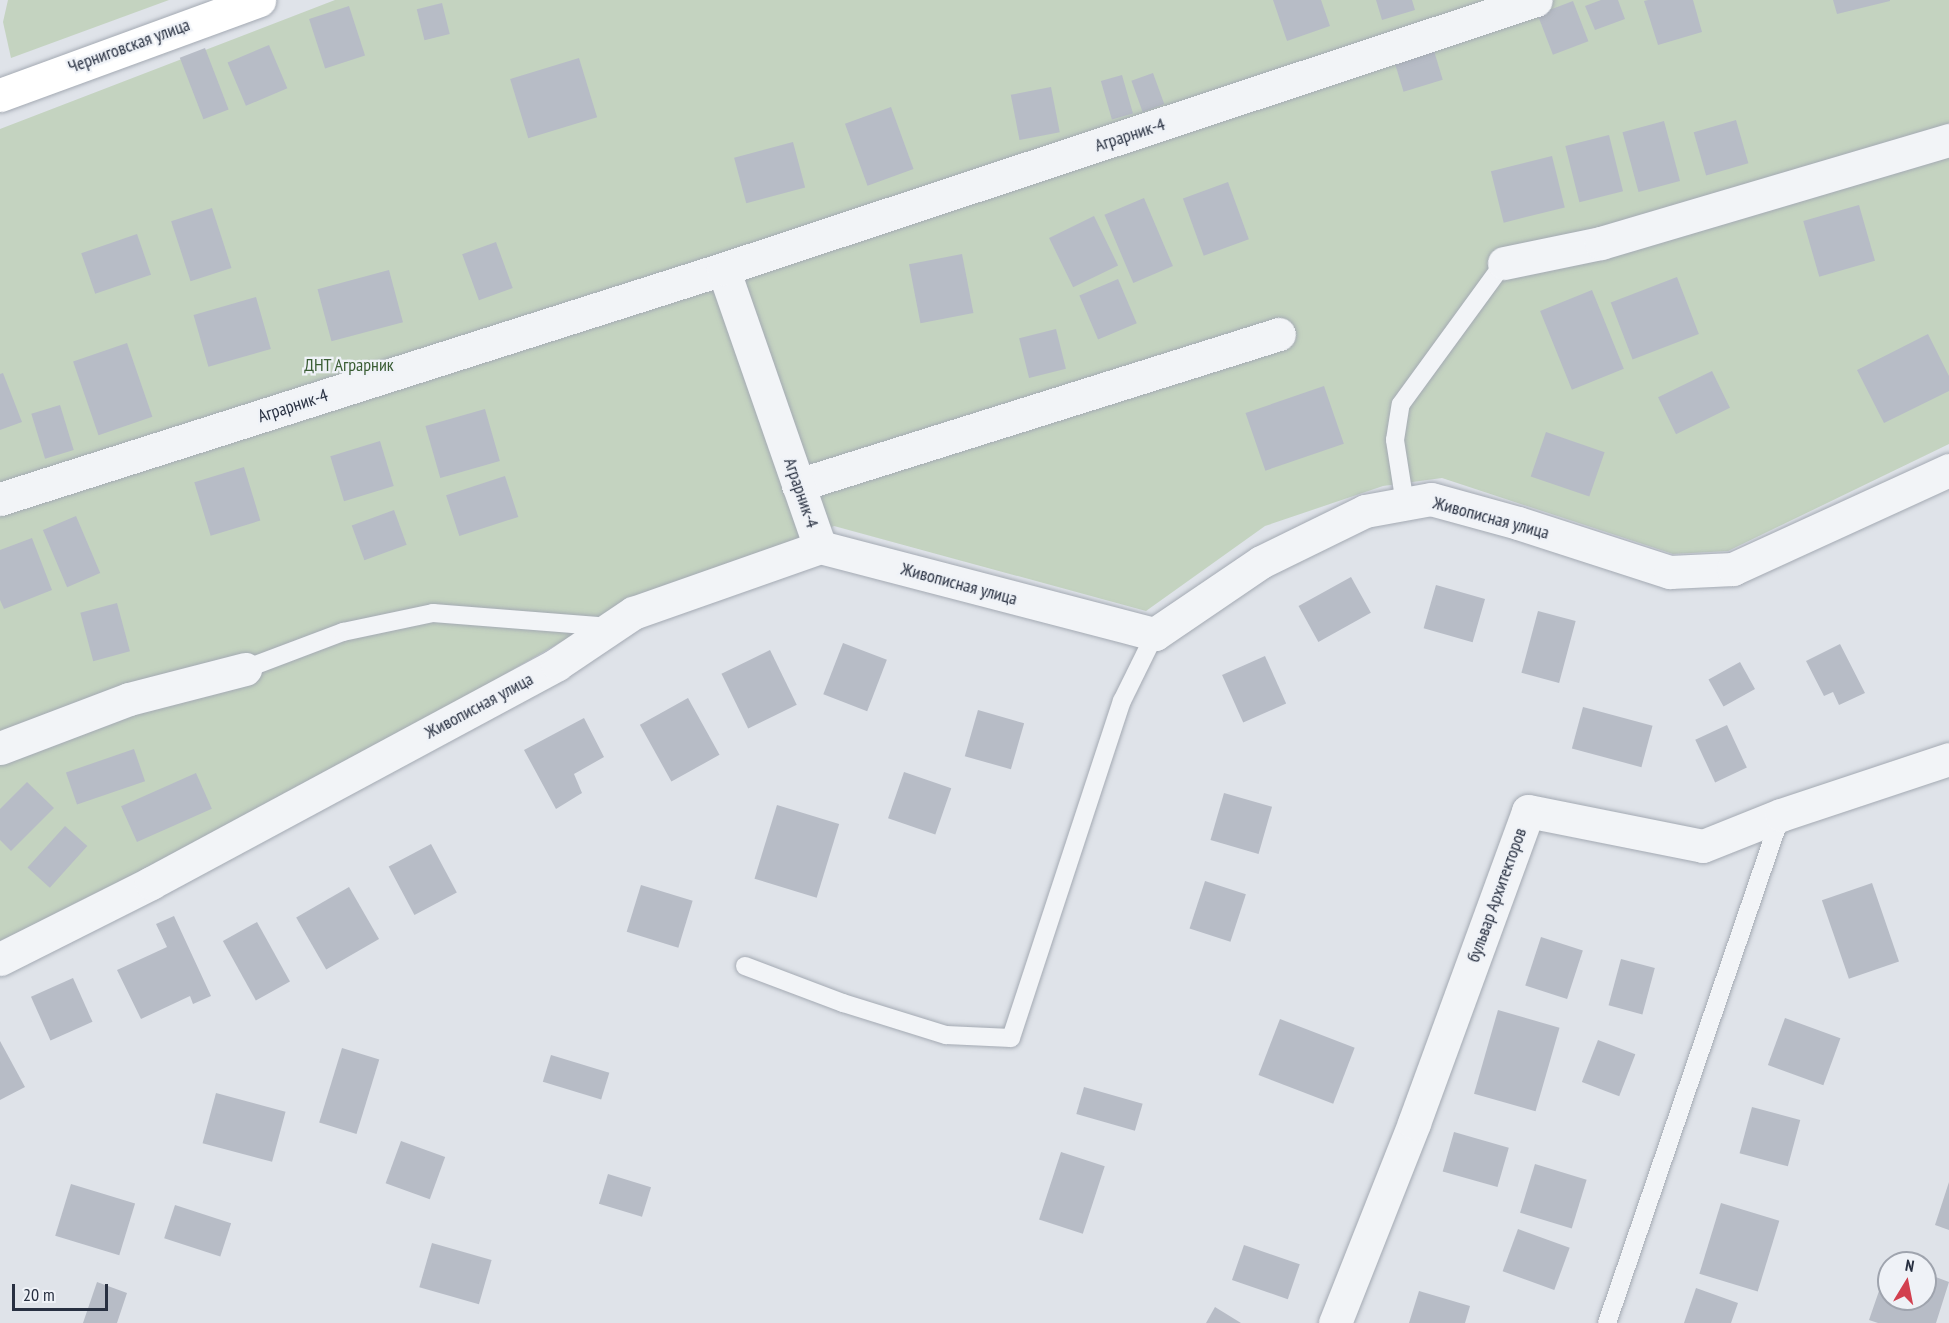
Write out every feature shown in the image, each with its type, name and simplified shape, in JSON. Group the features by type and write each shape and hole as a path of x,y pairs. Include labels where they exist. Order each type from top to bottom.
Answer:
{"street":[{"name":"Черниговская улица","path":"0,95 259,0"},
{"name":"Аграрник-4","path":"0,499 723,269 1536,0"},
{"path":"1504,263 1601,243 1949,140"},
{"name":"Аграрник-4","path":"723,269 820,547"},
{"path":"798,485 1279,334"},
{"name":"Живописная улица","path":"0,958 151,883 547,669 633,613 820,547 1155,634 1261,562 1365,511 1431,499 1518,523 1670,572 1733,569 1949,470"},
{"path":"0,748 129,699 245,669"},
{"name":"бульвар Архитекторов","path":"1335,1323 1414,1123 1528,811 1703,846 1781,815 1949,759"}],"lane":[{"path":"1405,504 1395,440 1401,404 1504,263"},
{"path":"245,669 343,632 433,613 612,627"},
{"path":"745,966 843,1003 946,1035 1011,1038 1122,701 1155,634"},
{"path":"1607,1323 1781,815"}],"green space":[{"path":"8,0 169,0 11,58 3,22"},
{"name":"ДНТ Аграрник","path":"335,0 1949,0 1949,444 1728,551 1673,554 1442,478 1383,486 1265,526 1146,611 834,526 587,627 270,809 0,941 0,129"}],"building":[{"path":"1273,0 1321,0 1330,26 1287,41"},
{"path":"1376,0 1412,0 1415,10 1382,20"},
{"path":"1601,0 1618,0 1625,19 1595,30 1585,6"},
{"path":"1693,0 1702,32 1658,45 1644,1"},
{"path":"1833,0 1890,0 1890,1 1837,14"},
{"path":"1573,1 1588,41 1553,55 1538,15"},
{"path":"442,3 450,34 425,40 417,9"},
{"path":"349,6 365,55 325,68 309,19"},
{"path":"269,45 287,88 246,106 228,63"},
{"path":"205,48 229,110 203,119 180,58"},
{"path":"1434,51 1443,80 1404,92 1395,63"},
{"path":"579,58 597,117 528,138 510,79"},
{"path":"1153,73 1164,104 1143,112 1131,81"},
{"path":"1122,75 1133,113 1112,120 1101,81"},
{"path":"1051,87 1060,132 1020,140 1011,95"},
{"path":"891,107 914,169 868,186 845,124"},
{"path":"1736,120 1748,163 1706,175 1694,132"},
{"path":"1664,121 1680,181 1639,192 1622,132"},
{"path":"1609,135 1623,191 1579,202 1565,146"},
{"path":"793,142 805,187 746,203 734,158"},
{"path":"1552,156 1565,207 1504,223 1491,171"},
{"path":"1228,182 1249,239 1204,256 1183,198"},
{"path":"1144,198 1173,266 1133,283 1104,215"},
{"path":"1859,205 1875,261 1819,277 1803,221"},
{"path":"212,208 231,268 191,281 171,221"},
{"path":"1094,216 1118,265 1073,287 1049,238"},
{"path":"137,234 151,275 95,294 81,253"},
{"path":"496,242 513,288 479,300 462,254"},
{"path":"962,254 973,313 920,323 909,264"},
{"path":"389,270 403,322 331,341 318,289"},
{"path":"1677,277 1699,334 1633,359 1611,302"},
{"path":"1118,279 1137,323 1098,340 1079,295"},
{"path":"1592,290 1624,369 1572,390 1540,311"},
{"path":"256,297 271,349 208,367 194,315"},
{"path":"1056,329 1066,369 1029,378 1019,338"},
{"path":"1928,334 1949,376 1949,391 1884,423 1857,370"},
{"path":"127,343 152,417 98,435 73,362"},
{"path":"1712,371 1730,408 1676,434 1658,397"},
{"path":"3,373 22,422 0,430 0,374"},
{"path":"1324,386 1344,444 1265,471 1246,413"},
{"path":"60,405 74,450 45,459 31,414"},
{"path":"485,409 500,461 440,478 425,426"},
{"path":"1546,432 1605,452 1589,497 1531,476"},
{"path":"380,441 394,486 344,501 330,456"},
{"path":"244,467 260,521 211,536 194,482"},
{"path":"505,476 518,517 459,536 446,495"},
{"path":"394,510 407,545 364,560 352,525"},
{"path":"76,516 100,573 67,587 43,530"},
{"path":"32,538 52,590 4,609 0,600 0,550"},
{"path":"1351,577 1371,613 1318,642 1299,606"},
{"path":"1436,585 1485,599 1473,642 1424,628"},
{"path":"117,603 130,651 93,661 80,613"},
{"path":"1538,611 1576,621 1559,683 1521,673"},
{"path":"843,643 887,660 867,711 823,694"},
{"path":"1840,644 1865,693 1839,705 1833,692 1824,696 1806,661"},
{"path":"770,650 797,705 748,728 721,674"},
{"path":"1265,656 1286,704 1243,723 1222,675"},
{"path":"1740,662 1755,689 1724,707 1709,679"},
{"path":"688,698 720,755 671,782 640,725"},
{"path":"1583,707 1653,726 1641,767 1572,749"},
{"path":"978,710 1024,723 1011,769 965,756"},
{"path":"584,718 604,757 574,774 582,793 556,809 524,750"},
{"path":"1727,725 1747,768 1715,782 1695,740"},
{"path":"134,749 145,781 77,805 66,772"},
{"path":"904,772 951,788 935,835 888,818"},
{"path":"196,773 212,809 137,842 121,806"},
{"path":"27,782 54,808 11,851 0,840 0,809"},
{"path":"1224,793 1272,807 1259,854 1210,840"},
{"path":"777,805 839,824 817,898 754,879"},
{"path":"65,826 87,846 50,888 28,868"},
{"path":"431,844 457,893 414,915 389,867"},
{"path":"1205,881 1246,894 1230,942 1190,929"},
{"path":"1872,883 1899,961 1849,979 1822,900"},
{"path":"641,885 693,901 678,948 627,932"},
{"path":"349,887 379,939 326,969 296,918"},
{"path":"174,916 211,996 193,1004 190,996 141,1019 117,970 167,947 156,924"},
{"path":"257,922 290,981 256,1000 223,941"},
{"path":"1541,937 1583,951 1567,999 1525,986"},
{"path":"1621,959 1655,968 1642,1014 1609,1005"},
{"path":"73,978 93,1022 51,1041 31,997"},
{"path":"1498,1010 1560,1028 1536,1111 1474,1094"},
{"path":"1785,1018 1840,1038 1823,1085 1768,1065"},
{"path":"1280,1019 1355,1048 1333,1104 1258,1075"},
{"path":"1598,1040 1635,1054 1619,1096 1582,1082"},
{"path":"0,1041 25,1087 0,1100"},
{"path":"342,1048 379,1059 356,1134 319,1123"},
{"path":"551,1055 609,1073 601,1100 543,1082"},
{"path":"1084,1087 1143,1104 1135,1131 1076,1114"},
{"path":"216,1093 286,1112 272,1162 203,1143"},
{"path":"1752,1107 1800,1120 1788,1166 1740,1153"},
{"path":"1454,1132 1509,1148 1497,1187 1443,1171"},
{"path":"401,1141 445,1157 430,1199 386,1183"},
{"path":"1061,1152 1105,1166 1083,1234 1039,1220"},
{"path":"1535,1164 1587,1180 1572,1229 1520,1213"},
{"path":"608,1174 651,1187 642,1217 599,1204"},
{"path":"1949,1182 1949,1230 1935,1225"},
{"path":"71,1184 135,1204 119,1255 55,1236"},
{"path":"1721,1203 1779,1221 1758,1292 1699,1274"},
{"path":"175,1205 231,1223 220,1257 164,1238"},
{"path":"1518,1229 1570,1248 1554,1290 1503,1271"},
{"path":"432,1243 492,1260 479,1304 419,1287"},
{"path":"1244,1245 1300,1264 1288,1299 1232,1280"},
{"path":"1937,1278 1949,1282 1936,1323 1878,1323 1869,1320 1877,1297 1877,1311 1937,1311"},
{"path":"97,1282 127,1293 117,1323 83,1323"},
{"path":"1696,1288 1738,1303 1731,1323 1684,1323"},
{"path":"1419,1291 1470,1306 1465,1323 1409,1323"},
{"path":"1215,1307 1241,1323 1206,1323"}]}
